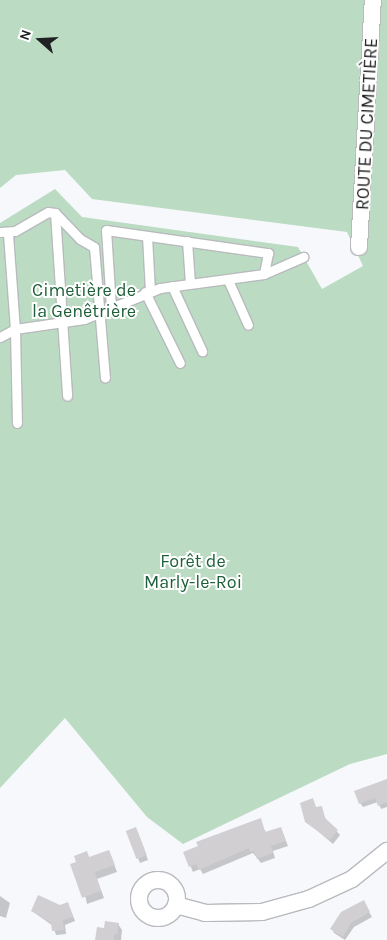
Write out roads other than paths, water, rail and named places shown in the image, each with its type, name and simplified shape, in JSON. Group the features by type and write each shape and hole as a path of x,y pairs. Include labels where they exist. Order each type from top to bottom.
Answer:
{"street":[{"name":"ROUTE DU CIMETIÈRE","path":"359,247 373,0"},
{"path":"176,905 205,913 262,912 309,899 352,879 387,850"}],"lane":[{"path":"16,423 15,329 4,233 43,214 55,213"},
{"path":"55,213 80,239 94,247 105,378"},
{"path":"55,213 67,396"},
{"path":"111,307 106,230 268,253 264,274"},
{"path":"147,236 147,292 180,363"},
{"path":"187,241 190,283"},
{"path":"0,337 15,329 62,323 99,313 147,292 172,286 264,274 304,257"},
{"path":"228,280 248,325"},
{"path":"172,286 202,351"}],"park label":[{"name":"Cimetière de la Genêtrière","path":"84,301"},
{"name":"Forêt de Marly-le-Roi","path":"193,572"}]}
